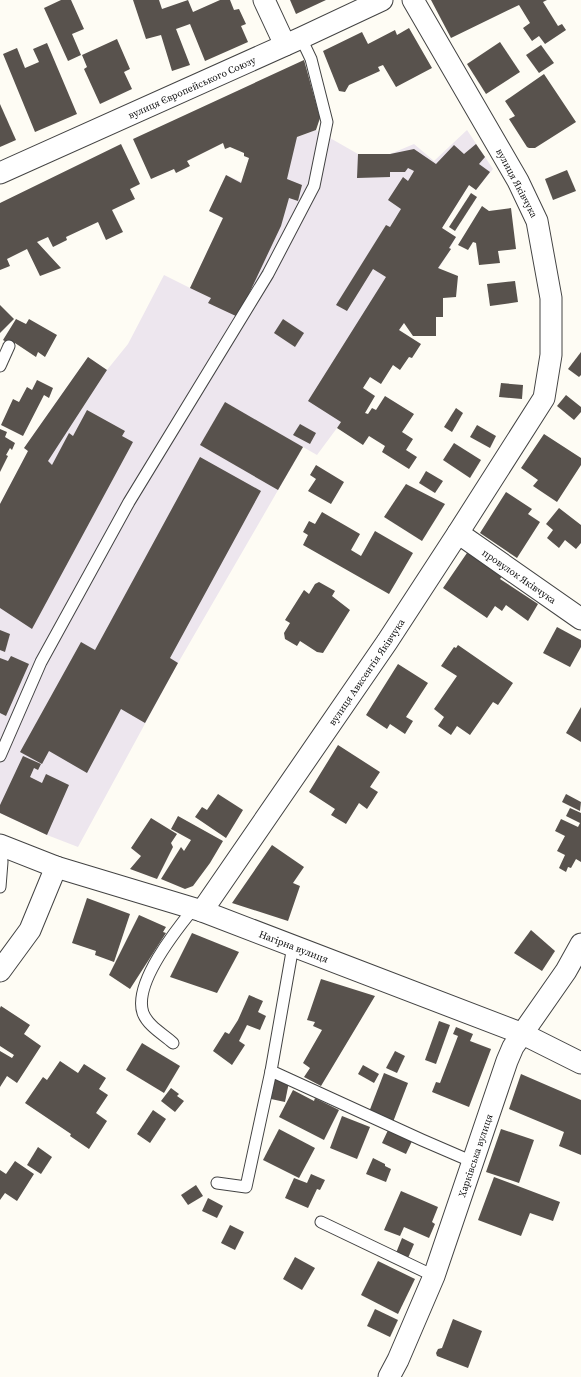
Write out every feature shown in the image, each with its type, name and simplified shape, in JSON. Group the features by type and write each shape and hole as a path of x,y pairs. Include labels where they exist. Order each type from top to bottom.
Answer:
{"street":[{"path":"264,0 293,42"},
{"name":"вулиця Європейського Союзу","path":"0,173 293,42 382,0"},
{"name":"вулиця Яківчука","path":"413,0 518,181 537,220 551,298 551,355 544,398 526,429"},
{"name":"вулиця Авксентія Яківчука","path":"198,910 387,642 526,429"},
{"name":"провулок Яківчука","path":"458,533 581,619"},
{"name":"Нагірна вулиця","path":"0,845 56,866 198,910 523,1034 581,1063"},
{"path":"0,971 30,930 56,866"},
{"name":"Харківська вулиця","path":"389,1377 398,1360 434,1276 507,1061 513,1048 566,971 581,944"}],"lane":[{"path":"0,756 41,662 122,516 176,424 268,274 314,186 327,122 311,59 293,42"},
{"path":"0,366 9,346"},
{"path":"0,845 2,862 0,887"},
{"path":"173,1043 150,1024 143,1012 142,998 148,976 175,932 198,910"},
{"path":"217,1183 246,1187 271,1071 293,946"},
{"path":"271,1071 473,1162"},
{"path":"321,1222 434,1276"}],"shaded area":[{"path":"316,130 358,154 390,154 414,144 434,161 467,130 493,169 476,190 469,185 442,228 456,237 450,248 451,249 337,428 317,455 303,447 178,663 78,847 47,835 0,813 0,504 28,451 24,448 88,357 107,370 128,344 164,275 190,288 223,218 209,211 226,175 242,182 249,158 244,156 244,153 274,146"}],"building":[{"path":"61,0 71,0 84,29 72,34 81,55 68,61 44,8"},
{"path":"133,0 159,0 162,9 188,0 193,12 220,0 230,0 234,10 239,9 246,24 241,26 248,42 205,61 190,24 176,29 190,65 172,71 161,35 146,39"},
{"path":"290,0 326,0 296,14"},
{"path":"431,0 547,0 543,2 558,26 562,24 566,30 545,44 539,36 532,41 523,28 530,23 519,5 451,38"},
{"path":"409,28 432,68 396,87 383,65 378,67 380,71 349,85 345,92 339,91 323,51 362,32 368,44 395,30 397,35"},
{"path":"117,39 130,69 124,72 132,89 100,104 84,69 87,67 82,55"},
{"path":"500,42 520,72 486,94 467,64"},
{"path":"47,43 77,114 35,132 3,54 17,48 25,68 39,62 33,49"},
{"path":"541,45 554,63 539,73 526,55"},
{"path":"304,60 320,118 316,130 297,137 287,179 302,185 298,201 289,198 281,226 238,317 208,303 211,298 190,288 223,218 209,211 226,175 241,183 249,158 244,156 244,153 230,147 225,149 223,143 187,161 190,166 176,173 174,169 151,179 133,139"},
{"path":"544,74 576,122 535,148 529,148 509,119 515,116 505,101"},
{"path":"0,104 16,140 0,147"},
{"path":"121,144 140,184 130,189 135,199 112,210 123,232 106,240 98,222 66,237 67,240 53,247 48,237 37,242 61,268 40,276 27,249 7,259 10,266 0,270 0,203"},
{"path":"476,144 485,157 479,164 490,172 476,190 469,185 442,228 456,237 449,248 451,249 438,268 458,276 456,297 443,298 443,317 436,317 436,336 413,336 404,323 399,330 421,344 412,358 409,357 400,370 393,365 381,384 370,377 363,388 375,396 365,413 368,414 372,408 376,410 385,396 414,414 402,432 413,439 406,450 417,457 409,469 382,452 385,446 369,436 363,445 337,428 341,422 308,401 386,277 373,269 347,311 336,305 386,225 390,227 401,209 388,200 403,177 408,181 414,171 408,168 405,172 390,172 390,177 357,178 358,154 390,154 414,149 436,164 454,145 464,154"},
{"path":"567,170 576,191 553,200 545,179"},
{"path":"471,193 477,197 455,231 449,227"},
{"path":"482,206 489,211 511,208 516,249 498,251 500,263 479,265 476,243 473,242 468,250 458,245"},
{"path":"515,281 518,302 490,306 487,284"},
{"path":"0,305 14,319 0,333"},
{"path":"16,319 26,324 29,319 57,335 45,357 38,352 36,357 15,343 13,346 3,340"},
{"path":"283,319 304,333 295,347 274,333"},
{"path":"581,352 581,375 579,377 568,369"},
{"path":"88,357 107,370 48,461 52,465 69,433 73,436 87,410 125,431 122,436 133,442 32,629 0,608 0,504 28,451 24,448"},
{"path":"37,380 53,388 49,398 44,395 23,436 1,425 13,399 19,402 27,387 32,390"},
{"path":"501,383 523,385 522,399 499,397"},
{"path":"566,395 581,407 581,412 574,420 557,406"},
{"path":"225,402 303,447 278,490 200,445"},
{"path":"456,408 463,413 452,432 444,427"},
{"path":"300,424 316,433 310,444 293,435"},
{"path":"477,425 496,436 490,448 470,437"},
{"path":"0,429 7,432 5,437 15,443 12,450 10,448 6,455 8,456 0,472"},
{"path":"544,434 581,458 581,465 557,502 533,486 538,480 521,468"},
{"path":"454,443 481,460 470,478 443,460"},
{"path":"200,457 261,491 170,658 178,663 145,723 121,709 87,773 49,751 42,764 20,752 81,642 95,650"},
{"path":"316,465 344,482 331,504 308,491 316,479 310,475"},
{"path":"426,471 443,481 435,493 419,483"},
{"path":"406,484 445,504 422,541 384,517"},
{"path":"506,492 532,509 528,514 540,522 517,558 480,533"},
{"path":"559,508 581,525 581,543 576,549 565,540 559,548 547,538 553,530 546,524"},
{"path":"322,512 360,534 351,550 361,556 375,531 413,553 389,594 303,545 308,535 303,532 309,521 315,524"},
{"path":"469,550 504,573 500,579 538,604 528,621 506,605 502,611 495,606 487,618 443,588"},
{"path":"319,582 335,591 332,596 350,610 323,653 317,652 300,641 297,646 285,639 284,633 290,623 285,620 304,590 309,594 315,584"},
{"path":"557,627 581,640 581,647 570,667 543,653"},
{"path":"0,630 10,634 5,652 0,650"},
{"path":"458,645 513,683 498,705 493,702 470,735 457,726 451,735 438,726 444,717 434,709 457,676 441,666 454,647 456,648"},
{"path":"11,656 29,664 6,716 0,713 0,658 8,661"},
{"path":"398,664 428,683 406,717 413,721 405,734 390,724 387,729 366,715"},
{"path":"581,707 581,742 566,733"},
{"path":"338,745 380,772 370,787 378,792 367,809 359,803 346,824 331,815 335,809 309,792"},
{"path":"23,756 41,764 38,770 34,768 30,777 42,783 46,774 69,785 47,835 0,813 0,805"},
{"path":"218,794 243,810 226,838 195,817 202,807 207,810"},
{"path":"566,794 581,802 580,811 562,802"},
{"path":"570,808 581,813 581,862 576,859 571,868 568,867 566,872 559,868 565,855 557,851 565,836 555,831 561,819 578,827 580,823 566,816"},
{"path":"178,816 223,841 210,863 193,886 185,889 161,879 181,847 184,851 191,840 171,829"},
{"path":"151,818 177,834 171,843 173,847 157,879 130,869 141,856 131,848"},
{"path":"272,845 304,867 293,883 300,886 288,921 232,903"},
{"path":"87,898 130,914 114,962 95,955 96,951 72,943"},
{"path":"139,915 166,927 163,932 166,933 130,989 109,975"},
{"path":"531,930 555,951 542,971 514,953"},
{"path":"192,933 239,952 217,993 170,977"},
{"path":"321,979 375,996 321,1086 304,1077 310,1068 303,1063 322,1030 313,1026 315,1022 307,1020"},
{"path":"249,995 263,1001 258,1012 266,1016 260,1030 247,1025 239,1041 245,1045 232,1065 213,1051 225,1032 229,1034 238,1020"},
{"path":"1,1006 30,1025 24,1034 41,1046 17,1083 7,1076 0,1087 0,1051 12,1058 14,1055 0,1046"},
{"path":"439,1021 450,1025 436,1064 425,1060"},
{"path":"456,1027 473,1034 470,1041 491,1049 469,1107 432,1092 436,1082 440,1083 458,1036 453,1034"},
{"path":"142,1043 180,1066 164,1093 126,1070"},
{"path":"395,1051 405,1056 397,1073 386,1068"},
{"path":"60,1061 78,1073 84,1064 106,1078 99,1089 108,1095 96,1113 107,1121 89,1149 70,1136 71,1134 25,1103 43,1077 47,1080"},
{"path":"363,1065 379,1074 374,1083 358,1074"},
{"path":"384,1073 408,1083 393,1122 369,1112"},
{"path":"521,1074 581,1100 581,1155 559,1146 564,1132 509,1109"},
{"path":"275,1079 289,1082 285,1102 271,1099"},
{"path":"171,1088 179,1094 177,1096 184,1101 175,1112 161,1101"},
{"path":"293,1090 314,1101 315,1098 339,1110 324,1140 279,1117"},
{"path":"153,1110 166,1119 150,1143 137,1134"},
{"path":"342,1116 370,1127 357,1159 330,1148"},
{"path":"389,1128 413,1139 406,1154 382,1143"},
{"path":"279,1129 315,1148 299,1178 263,1160"},
{"path":"501,1129 534,1140 519,1183 486,1172"},
{"path":"38,1147 52,1157 41,1174 27,1165"},
{"path":"373,1158 391,1169 386,1182 366,1174"},
{"path":"15,1161 34,1174 17,1201 5,1193 0,1200 0,1170 6,1174"},
{"path":"311,1174 325,1180 320,1190 317,1189 308,1208 285,1198 294,1178 307,1183"},
{"path":"494,1177 560,1202 553,1221 530,1213 521,1236 478,1220"},
{"path":"196,1185 203,1196 188,1205 181,1195"},
{"path":"401,1191 438,1207 432,1222 435,1224 429,1238 404,1227 400,1236 384,1230"},
{"path":"208,1198 223,1206 217,1218 202,1211"},
{"path":"230,1225 244,1232 235,1250 221,1243"},
{"path":"402,1238 414,1244 408,1258 396,1253"},
{"path":"295,1257 315,1268 302,1290 283,1279"},
{"path":"378,1261 415,1279 398,1314 361,1295"},
{"path":"375,1309 398,1320 390,1337 367,1326"},
{"path":"453,1319 482,1331 468,1368 437,1356 436,1353 438,1349 442,1348"}]}
